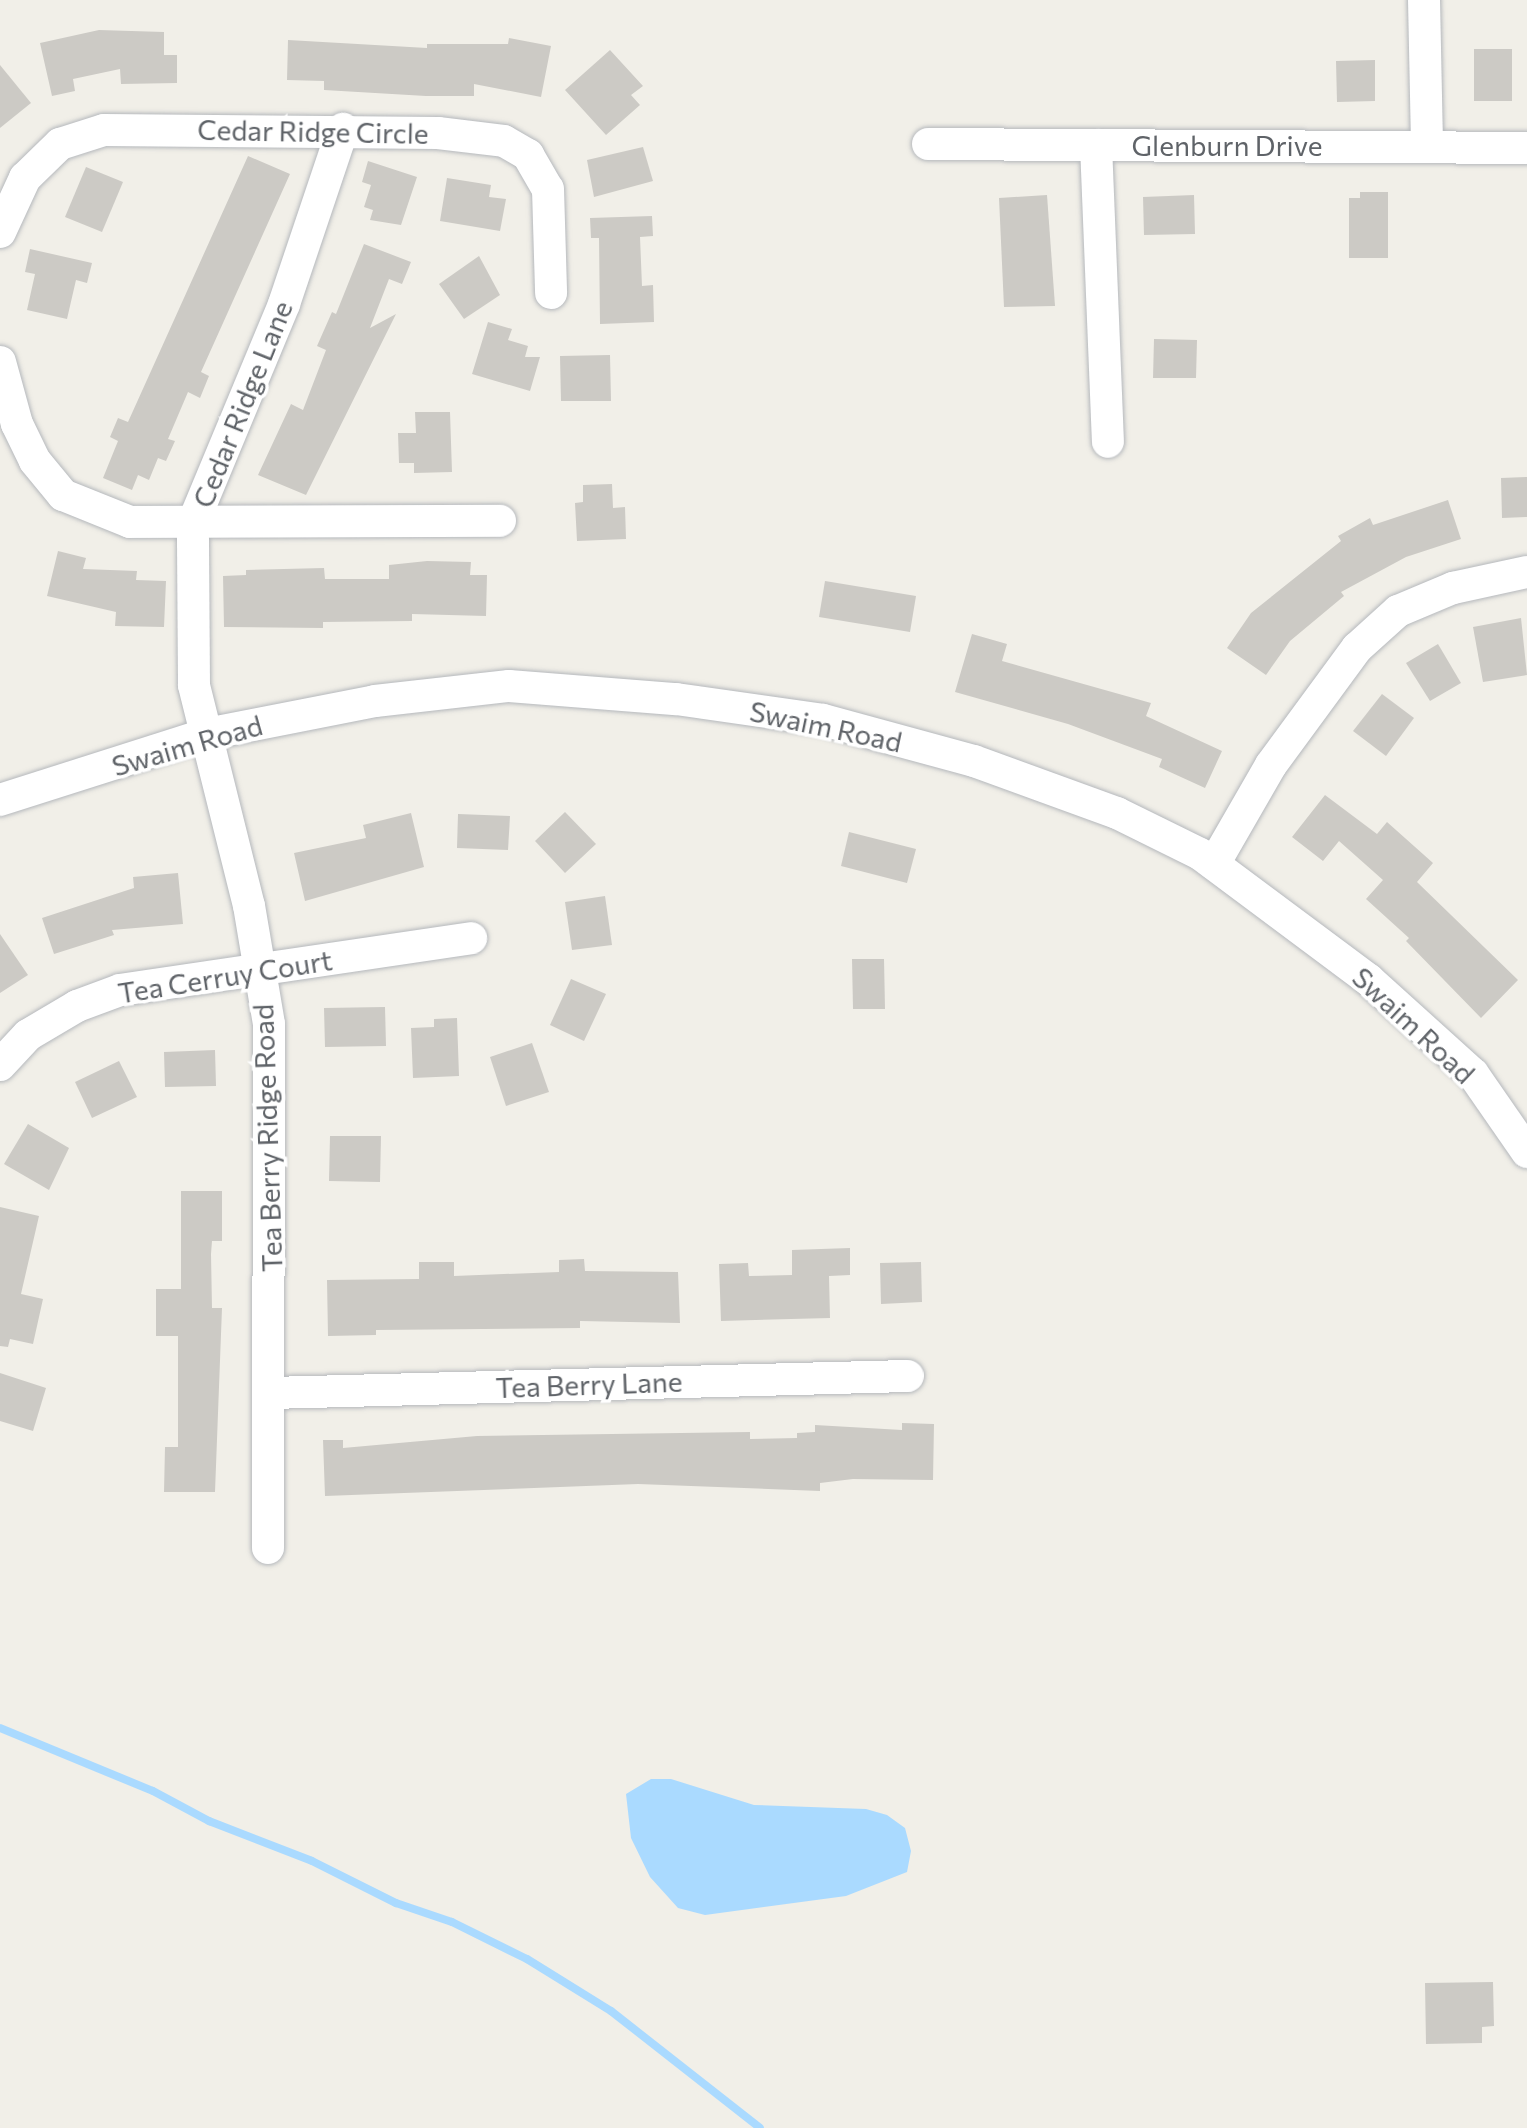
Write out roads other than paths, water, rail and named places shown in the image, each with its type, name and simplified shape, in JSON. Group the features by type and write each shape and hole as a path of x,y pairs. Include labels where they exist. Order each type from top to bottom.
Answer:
{"street":[{"path":"1424,0 1427,145"},
{"name":"Cedar Ridge Circle","path":"0,232 25,178 60,144 104,130 343,129 504,141 528,155 548,189 551,293"},
{"name":"Cedar Ridge Lane","path":"207,734 194,685 193,523 284,304 343,129"},
{"name":"Glenburn Drive","path":"928,144 1527,148"},
{"path":"1096,145 1108,442"},
{"path":"0,362 23,436 35,461 63,495 130,522 500,521"},
{"path":"1214,864 1271,765 1357,648 1398,611 1453,588 1527,572"},
{"name":"Swaim Road","path":"0,800 207,734 375,701 509,686 676,699 823,720 974,761 1117,813 1214,864 1369,980 1473,1074 1527,1152"},
{"name":"Tea Berry Ridge Road","path":"207,734 260,970 269,1024 271,1393 268,1548"},
{"name":"Tea Cerruy Court","path":"0,1065 28,1035 77,1006 120,990 471,938"},
{"name":"Tea Berry Lane","path":"271,1393 908,1376"}],"water":[{"path":"651,1779 671,1779 754,1805 866,1809 887,1815 905,1828 911,1851 907,1872 846,1896 705,1915 678,1908 650,1877 631,1838 626,1794"}],"waterway":[{"path":"0,1728 153,1791 209,1821 312,1861 396,1903 452,1922 527,1959 611,2011 760,2128"}]}
